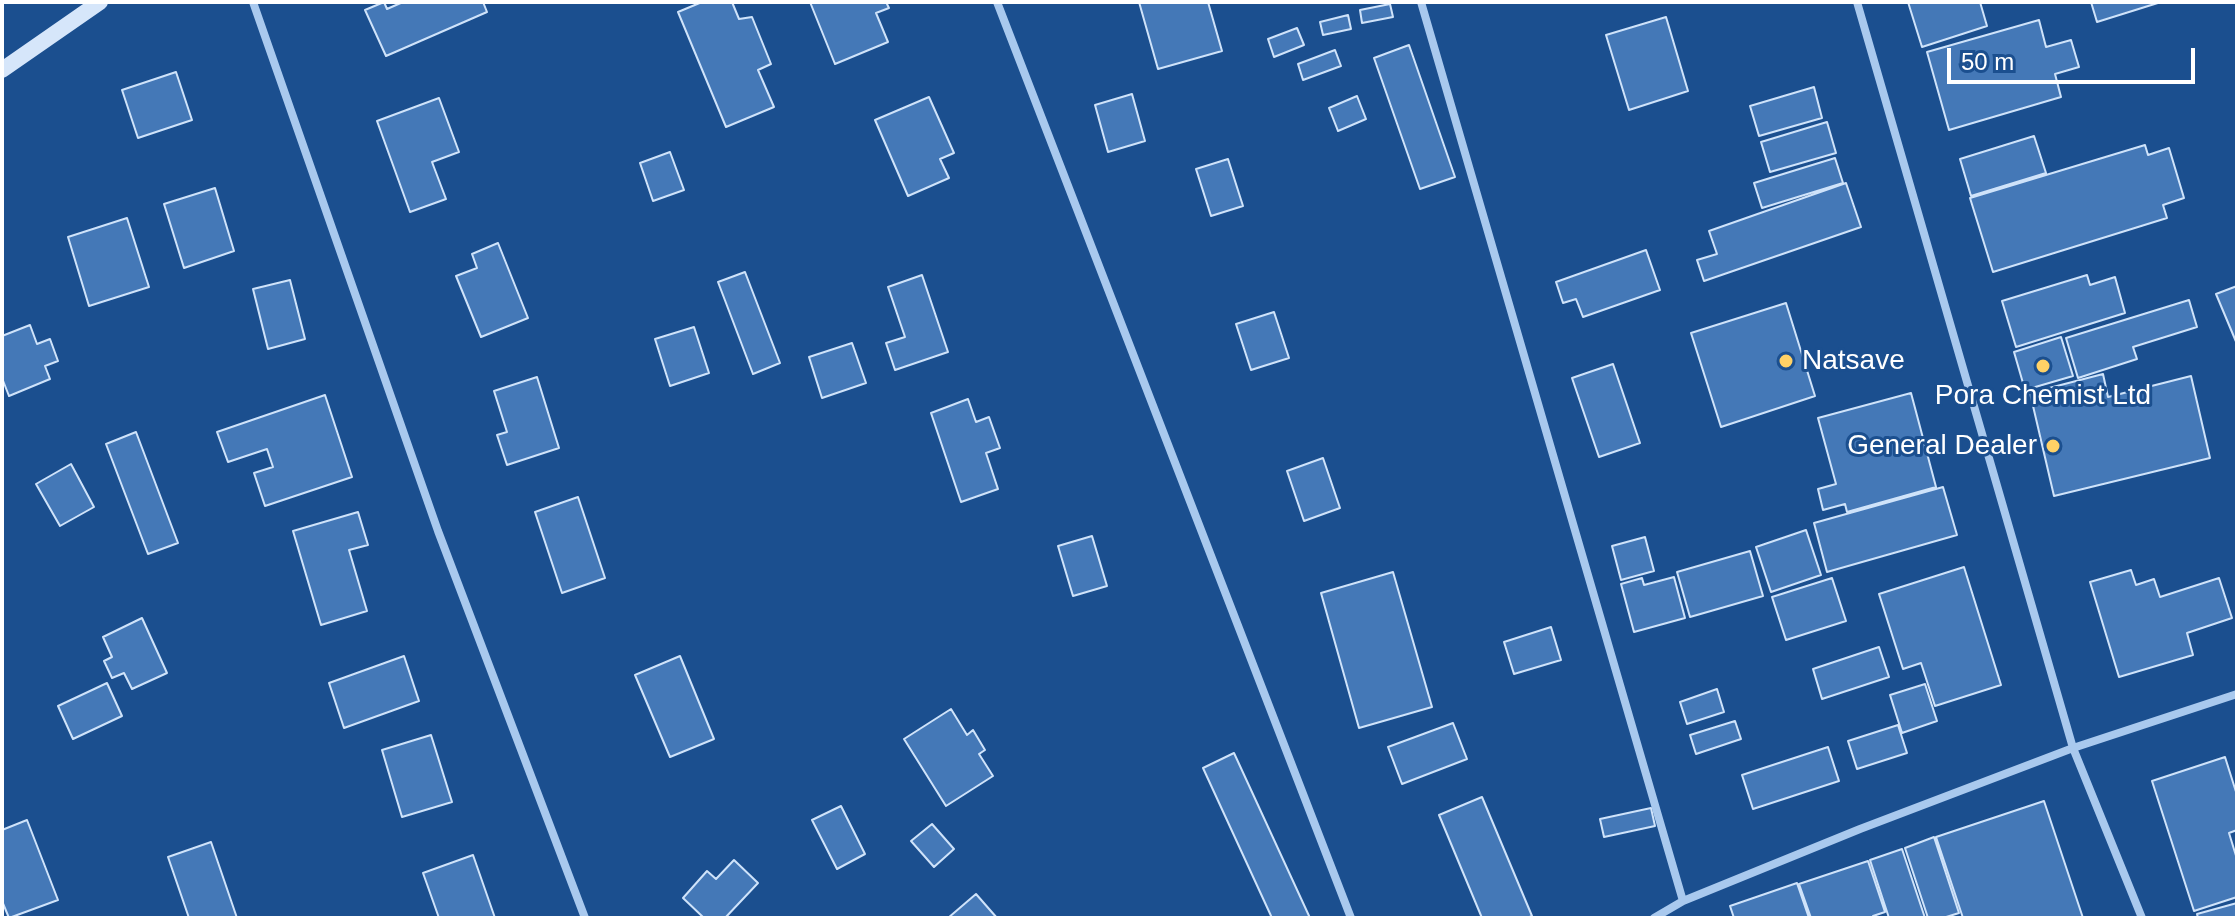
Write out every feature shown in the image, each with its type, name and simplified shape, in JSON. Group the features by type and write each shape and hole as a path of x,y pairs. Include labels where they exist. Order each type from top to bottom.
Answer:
{"main road":[{"path":"2,70 100,2"}],"street":[{"path":"253,2 438,531 585,918"},
{"path":"997,2 1351,918"},
{"path":"1421,2 1683,901"},
{"path":"1857,2 2073,748 2142,918"},
{"path":"1654,918 1683,901 1845,835 2073,748 2237,694"}],"building":[{"path":"384,2 387,9 403,2 483,2 487,12 386,56 365,10"},
{"path":"702,2 732,2 739,19 752,17 771,64 758,70 774,107 726,127 678,12"},
{"path":"810,2 886,2 889,8 876,13 888,42 835,64"},
{"path":"1139,2 1208,2 1222,51 1158,69"},
{"path":"1908,2 1980,2 1987,26 1922,47"},
{"path":"2091,2 2161,2 2097,22"},
{"path":"1390,4 1393,17 1362,23 1360,10"},
{"path":"1348,15 1351,29 1323,35 1320,22"},
{"path":"1666,17 1688,91 1629,110 1606,35"},
{"path":"2039,20 2046,47 2071,40 2079,67 2055,74 2061,97 1949,130 1927,52"},
{"path":"1297,28 1304,45 1274,57 1268,39"},
{"path":"1409,45 1455,177 1420,189 1374,58"},
{"path":"1335,50 1341,66 1303,80 1298,64"},
{"path":"176,72 192,120 138,138 122,90"},
{"path":"1814,87 1822,118 1759,136 1750,106"},
{"path":"1132,94 1145,141 1108,152 1095,105"},
{"path":"1357,96 1366,119 1338,131 1329,108"},
{"path":"929,97 954,153 940,159 949,178 908,196 875,120"},
{"path":"439,98 459,152 432,162 446,199 410,212 377,121"},
{"path":"1827,122 1836,153 1770,172 1761,142"},
{"path":"2034,136 2046,173 1971,196 1960,159"},
{"path":"2145,145 2148,155 2169,148 2184,198 2163,205 2167,218 1993,272 1970,198"},
{"path":"670,152 684,190 653,201 640,163"},
{"path":"1835,158 1843,183 1762,208 1754,183"},
{"path":"1228,159 1243,206 1211,216 1196,169"},
{"path":"1846,183 1861,227 1704,281 1697,260 1717,254 1709,231"},
{"path":"215,188 234,251 184,268 164,204"},
{"path":"127,218 149,287 89,306 68,237"},
{"path":"498,243 528,318 481,337 456,276 477,268 472,254"},
{"path":"1646,250 1660,290 1583,317 1576,299 1563,303 1556,282"},
{"path":"745,272 780,363 753,374 718,282"},
{"path":"922,275 948,352 895,370 886,343 905,337 888,287"},
{"path":"2087,275 2090,285 2115,277 2125,313 2016,347 2002,301"},
{"path":"290,280 305,339 268,349 253,289"},
{"path":"2237,286 2237,344 2216,294"},
{"path":"2189,300 2197,327 2133,347 2137,359 2078,378 2066,338"},
{"path":"1786,303 1815,396 1721,427 1691,333"},
{"path":"1274,312 1289,358 1251,370 1236,324"},
{"path":"30,325 37,344 50,339 58,361 45,366 50,379 9,396 2,378 2,336"},
{"path":"694,327 709,373 670,386 655,339"},
{"path":"2061,337 2073,376 2025,390 2014,352"},
{"path":"852,343 866,383 822,398 809,357"},
{"path":"1613,364 1640,443 1599,457 1572,378"},
{"path":"2103,374 2108,397 2191,376 2210,458 2054,496 2030,393"},
{"path":"537,377 559,448 507,465 497,435 507,432 494,391"},
{"path":"1911,393 1936,487 1847,512 1845,504 1823,510 1818,489 1836,484 1818,418"},
{"path":"325,395 352,477 265,506 254,473 273,467 267,449 228,462 217,432"},
{"path":"968,399 976,422 989,417 1000,448 986,453 998,489 961,502 931,413"},
{"path":"136,432 178,543 148,554 106,444"},
{"path":"1323,458 1340,508 1304,521 1287,471"},
{"path":"71,464 94,507 60,526 36,484"},
{"path":"1943,487 1957,535 1827,572 1814,523"},
{"path":"578,497 605,578 562,593 535,512"},
{"path":"358,512 368,545 349,550 367,611 321,625 293,531"},
{"path":"1806,530 1821,575 1771,592 1756,547"},
{"path":"1092,536 1107,586 1073,596 1058,546"},
{"path":"1645,537 1654,571 1621,580 1612,546"},
{"path":"1750,551 1763,596 1690,617 1677,572"},
{"path":"1964,567 2001,685 1935,706 1921,663 1903,669 1879,594"},
{"path":"2131,570 2136,585 2154,579 2160,597 2219,578 2232,618 2187,633 2193,655 2119,677 2090,582"},
{"path":"1393,572 1432,707 1359,728 1321,593"},
{"path":"1674,577 1685,618 1634,632 1621,584 1642,578 1644,585"},
{"path":"1832,578 1846,621 1786,640 1772,597"},
{"path":"142,618 167,673 132,689 124,673 112,678 104,661 112,657 103,637"},
{"path":"1551,627 1561,660 1514,674 1504,642"},
{"path":"1879,647 1889,677 1822,699 1813,669"},
{"path":"404,656 419,701 344,728 329,683"},
{"path":"680,656 714,739 670,757 635,675"},
{"path":"107,683 122,716 73,739 58,706"},
{"path":"1925,684 1937,721 1902,733 1890,695"},
{"path":"1717,689 1724,712 1687,724 1680,702"},
{"path":"951,709 967,735 973,730 985,750 979,754 993,776 946,806 904,739"},
{"path":"1735,721 1741,739 1696,754 1690,735"},
{"path":"1453,723 1467,759 1402,784 1388,747"},
{"path":"1898,725 1907,753 1857,769 1848,741"},
{"path":"431,735 452,802 402,817 382,750"},
{"path":"1828,747 1839,781 1753,809 1742,775"},
{"path":"1234,753 1310,918 1272,918 1203,768"},
{"path":"2225,757 2237,795 2237,830 2229,833 2237,859 2237,897 2194,911 2152,781"},
{"path":"1482,797 1532,916 1527,918 1482,918 1439,815"},
{"path":"2044,801 2083,918 1963,918 1936,837"},
{"path":"841,806 865,854 837,869 812,820"},
{"path":"1651,808 1655,826 1604,837 1600,819"},
{"path":"27,820 58,900 9,918 2,901 2,830"},
{"path":"932,824 954,849 934,867 911,841"},
{"path":"1934,837 1959,913 1943,918 1928,918 1905,848"},
{"path":"211,842 237,918 189,918 168,857"},
{"path":"1902,849 1925,918 1889,918 1870,860"},
{"path":"473,855 495,918 439,918 423,873"},
{"path":"734,860 758,883 725,918 704,918 683,898 707,871 716,879"},
{"path":"1868,861 1885,912 1874,918 1811,918 1799,884"},
{"path":"1797,883 1809,918 1734,918 1730,906"},
{"path":"976,894 997,918 948,918"},
{"path":"2237,903 2237,918 2198,918 2197,914"}],"place":[{"name":"Natsave","path":"1786,361"},
{"name":"Pora Chemist Ltd","path":"2043,366"},
{"name":"General Dealer","path":"2053,446"}]}
